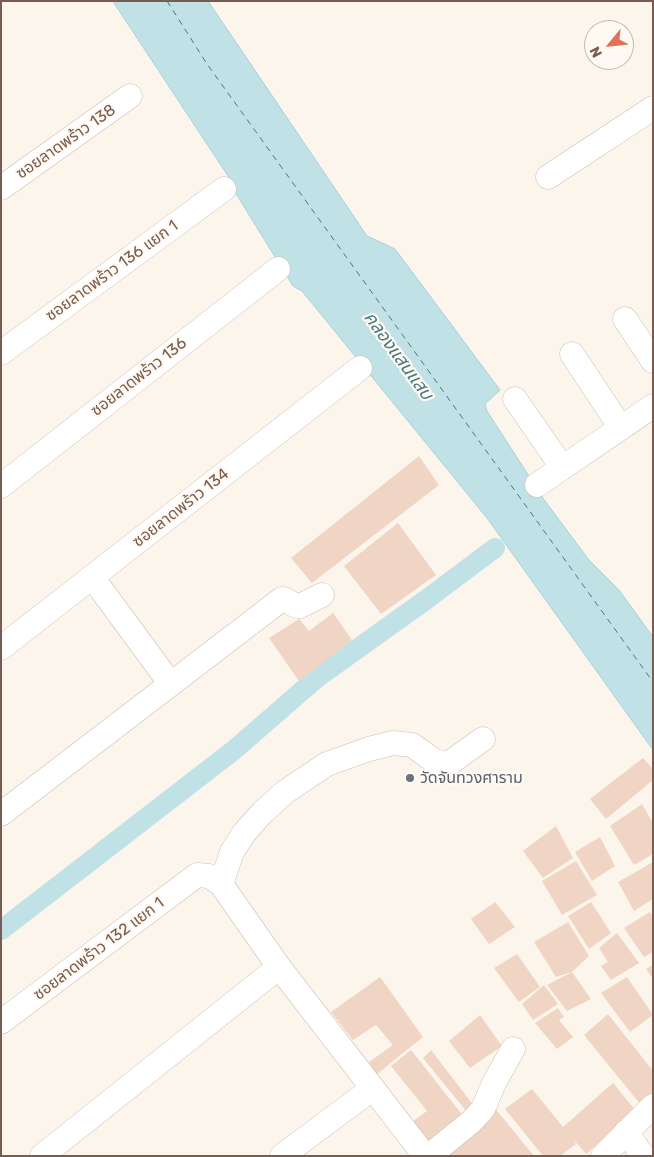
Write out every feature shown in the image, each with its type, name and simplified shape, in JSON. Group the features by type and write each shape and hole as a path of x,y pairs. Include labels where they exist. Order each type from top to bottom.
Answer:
{"street":[{"name":"ซอยลาดพร้าว 138","path":"1,188 130,96"},
{"path":"548,177 653,108"},
{"name":"ซอยลาดพร้าว 136 แยก 1","path":"1,353 224,189"},
{"name":"ซอยลาดพร้าว 136","path":"1,486 278,269"},
{"path":"625,319 653,361"},
{"path":"572,354 621,428"},
{"name":"ซอยลาดพร้าว 134","path":"1,648 360,368"},
{"path":"515,399 562,467"},
{"path":"537,484 653,406"},
{"path":"92,577 170,683"},
{"path":"1,814 244,626 282,599 288,600 293,605 300,606 322,595"},
{"path":"425,1156 279,967 221,884 232,852 244,833 285,792 328,764 369,749 393,743 412,745 433,760 443,764 451,762 483,739"},
{"name":"ซอยลาดพร้าว 132 แยก 1","path":"1,1022 197,876 209,876 221,884"},
{"path":"42,1156 279,967"},
{"path":"429,1156 472,1121 483,1109 494,1083 513,1049"},
{"path":"282,1156 372,1089"},
{"path":"603,1156 653,1106"},
{"path":"626,1132 643,1156"}],"water":[{"name":"คลองแสนแสบ","path":"113,1 208,1 367,236 395,249 500,390 485,404 487,411 545,501 589,560 619,590 653,637 653,750 487,518 302,291 293,286 235,192 228,176"}],"building":[{"path":"419,456 439,485 312,583 291,558"},
{"path":"398,523 436,575 381,614 344,566"},
{"path":"333,613 352,640 299,681 269,638 299,619 309,631"},
{"path":"643,758 653,769 653,780 606,819 590,799"},
{"path":"642,804 653,823 653,854 634,865 610,826"},
{"path":"556,826 573,858 543,878 523,851"},
{"path":"600,837 615,866 592,881 575,852"},
{"path":"576,861 597,895 562,915 542,881"},
{"path":"653,862 653,899 634,911 618,882"},
{"path":"495,902 515,927 489,944 471,919"},
{"path":"591,902 611,933 589,949 568,916"},
{"path":"650,912 653,917 653,952 644,957 624,928"},
{"path":"568,922 589,956 572,972 556,977 534,942"},
{"path":"617,933 639,963 611,980 601,966 608,962 599,948"},
{"path":"517,954 540,987 519,1002 494,968"},
{"path":"653,965 653,979 646,969"},
{"path":"572,972 591,999 567,1011 547,985"},
{"path":"380,977 423,1037 377,1074 369,1062 393,1045 376,1025 353,1040 331,1012"},
{"path":"627,977 653,1015 630,1032 601,993"},
{"path":"544,985 558,1004 533,1020 522,1004"},
{"path":"558,1008 564,1017 559,1020 573,1037 557,1049 535,1023"},
{"path":"608,1014 653,1071 653,1094 641,1105 584,1035"},
{"path":"480,1015 502,1046 470,1068 449,1041"},
{"path":"411,1050 464,1117 430,1144 412,1122 427,1111 391,1066"},
{"path":"431,1050 474,1106 467,1112 423,1058"},
{"path":"613,1083 636,1111 586,1154 573,1139 576,1144 560,1156 543,1156 505,1109 532,1089 563,1127"},
{"path":"494,1107 534,1156 439,1156"}],"waterway":[{"path":"1,930 234,750 318,677 495,548"}],"ferry route":[{"path":"167,1 207,64 653,682"}],"place":[{"name":"วัดจันทวงศาราม","path":"410,778"}]}
